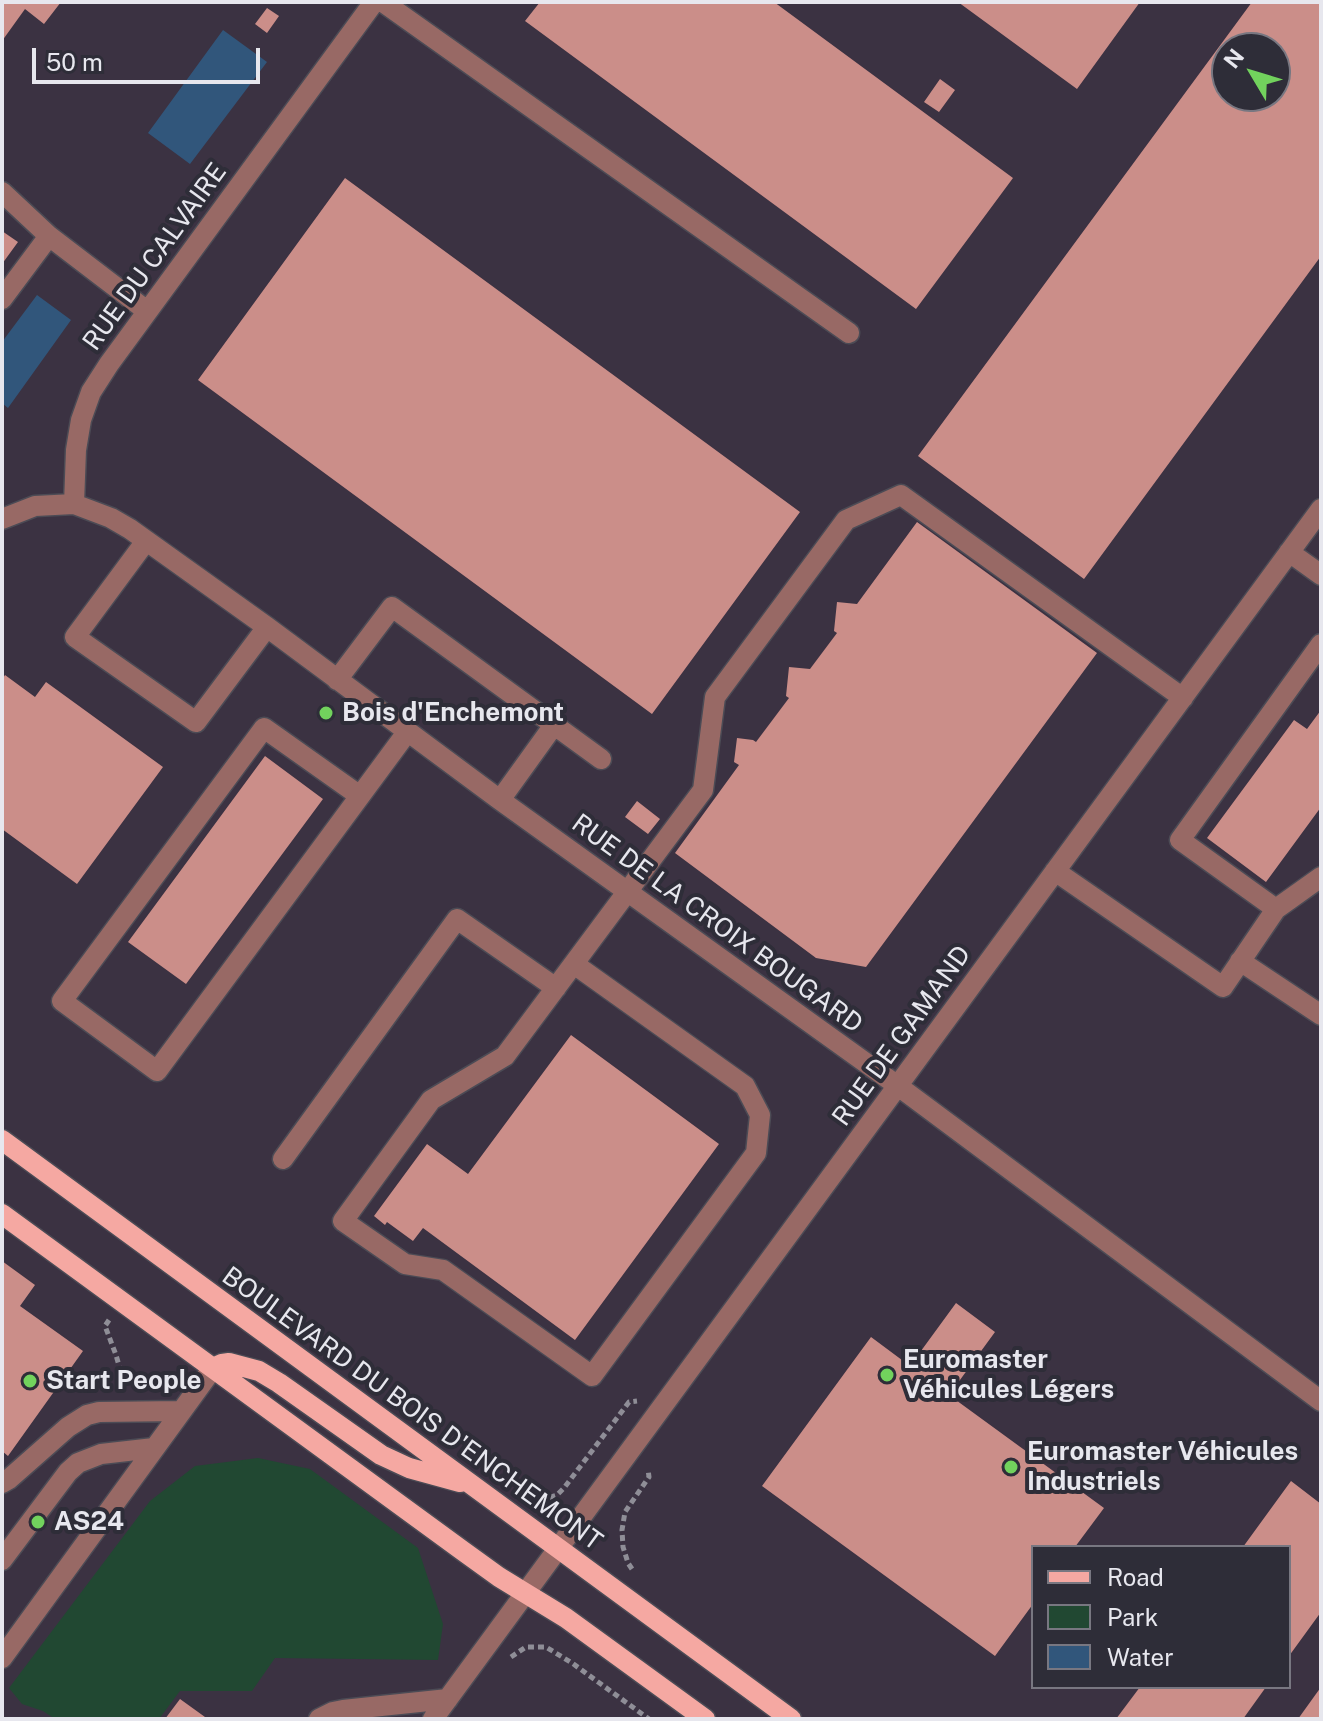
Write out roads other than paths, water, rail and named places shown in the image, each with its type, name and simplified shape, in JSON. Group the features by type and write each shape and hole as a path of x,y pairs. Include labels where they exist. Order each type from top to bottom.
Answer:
{"main road":[{"name":"BOULEVARD DU BOIS D'ENCHEMONT","path":"2,1140 791,1719"},
{"path":"2,1214 463,1551 566,1618 705,1719"},
{"path":"213,1368 229,1363 259,1371 381,1455 409,1468 472,1485"}],"street":[{"name":"RUE DU CALVAIRE","path":"74,504 76,450 81,420 91,392 374,2"},
{"path":"383,2 849,333"},
{"path":"2,192 49,236 147,311"},
{"path":"2,299 49,236"},
{"path":"574,964 745,1086 760,1115 756,1153 592,1376 443,1270 405,1264 343,1221 431,1100 505,1056 703,790 715,697 846,520 901,495 1183,698"},
{"path":"2,519 35,506 74,504"},
{"name":"RUE DE LA CROIX BOUGARD","path":"74,504 111,518 267,627 500,800 898,1086 1321,1401"},
{"name":"RUE DE GAMAND","path":"433,1719 1321,509"},
{"path":"146,541 75,637 196,722 267,627"},
{"path":"1289,552 1321,575"},
{"path":"337,680 392,607 601,759"},
{"path":"1276,909 1180,840 1321,644"},
{"path":"500,800 554,725"},
{"path":"360,796 264,728 62,1001 157,1071 408,731"},
{"path":"1055,871 1223,987 1276,909 1321,877"},
{"path":"283,1159 457,919 556,988"},
{"path":"1240,961 1321,1015"},
{"path":"2,1658 213,1368"},
{"path":"2,1483 68,1427 87,1415 99,1412 181,1411"},
{"path":"2,1560 78,1463 101,1454 154,1448"},
{"path":"319,1719 343,1710 448,1699"}],"water":[{"path":"223,30 267,62 190,164 148,133"},
{"path":"37,295 71,320 8,408 2,403 2,342"}],"place":[{"name":"Bois d'Enchemont","path":"326,713"},
{"name":"Euromaster Véhicules Légers","path":"887,1375"},
{"name":"Start People","path":"30,1381"},
{"name":"Euromaster Véhicules Industriels","path":"1011,1467"},
{"name":"AS24","path":"38,1522"}]}
